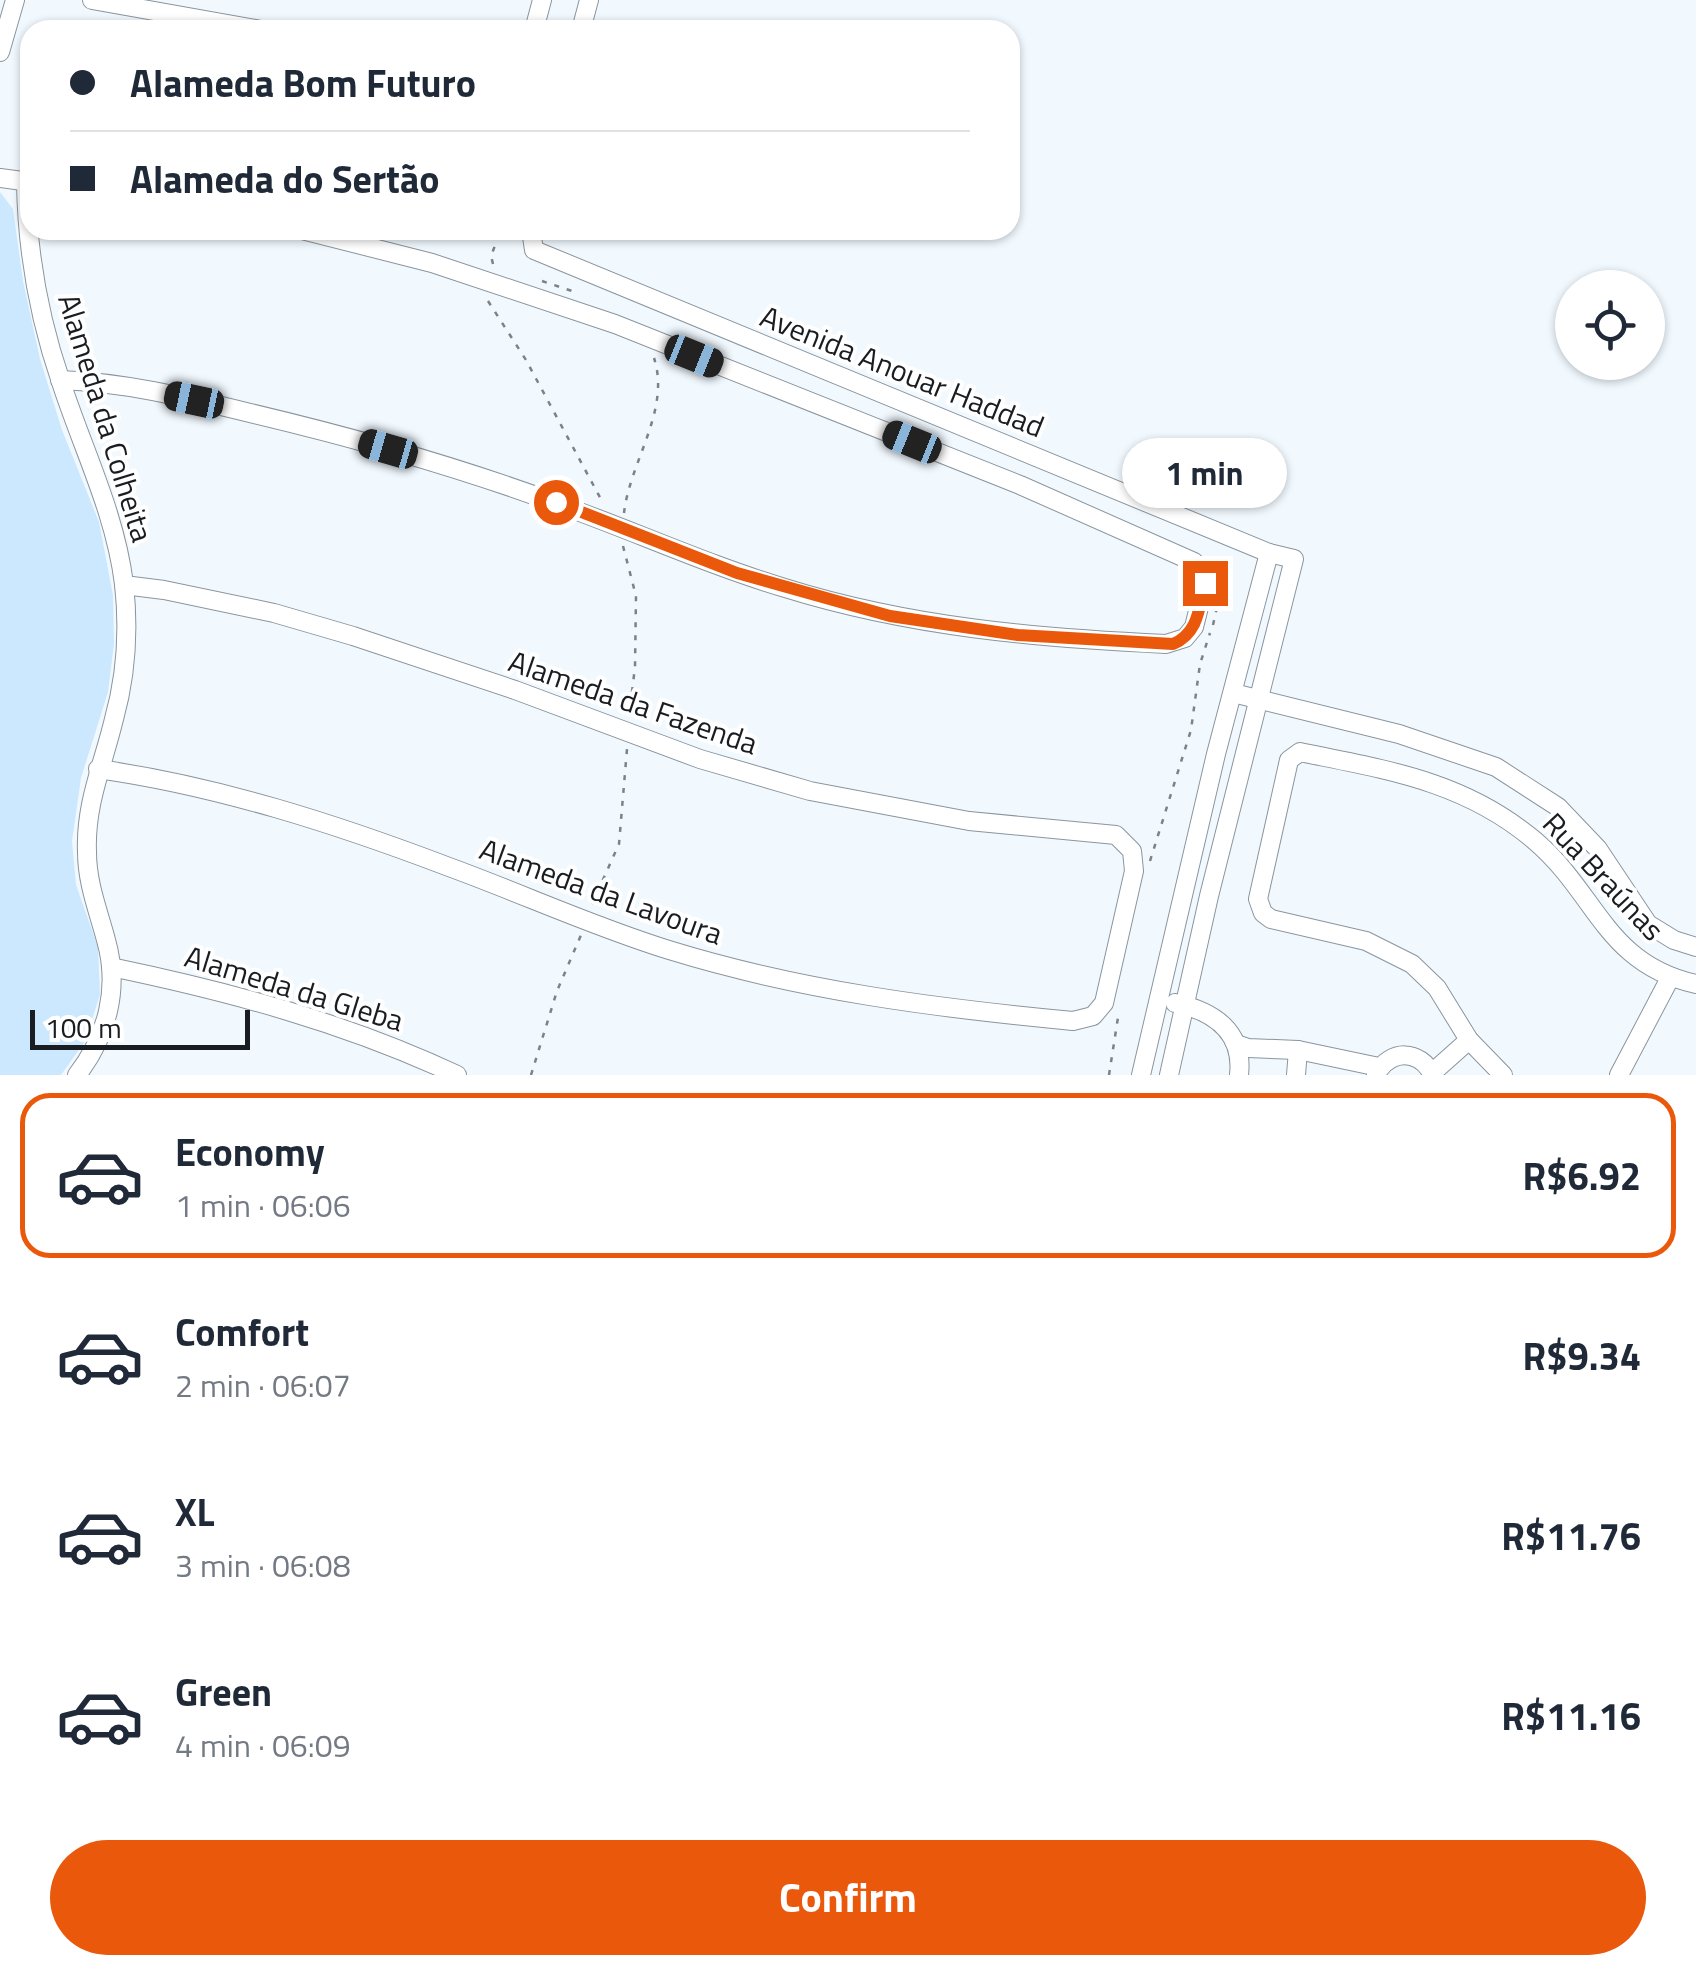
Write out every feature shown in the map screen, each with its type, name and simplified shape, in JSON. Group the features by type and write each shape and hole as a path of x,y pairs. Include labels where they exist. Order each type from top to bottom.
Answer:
{"street":[{"path":"0,52 15,0"},
{"path":"92,0 205,20"},
{"name":"Alameda da Colheita","path":"29,240 36,286 60,380 107,502 124,585 126,636 121,689 88,813 89,881 111,966 111,995 104,1030 77,1075"},
{"path":"60,380 95,381 292,422 472,474 737,573 890,616 1060,639 1166,644 1185,638 1194,627 1204,574 1194,562 1020,485 615,324 487,279 340,240"},
{"name":"Avenida Anouar Haddad","path":"532,240 534,250 1269,553 1294,559 1209,896 1169,1075"},
{"path":"1142,1075 1183,890 1269,553"},
{"name":"Alameda da Fazenda","path":"124,585 274,613 353,636 498,684 700,759 810,791 969,821 1108,833 1129,845 1134,871 1104,1003 1094,1016"},
{"path":"1233,693 1400,734 1496,767 1558,806 1598,849 1648,924 1674,940 1696,947"},
{"name":"Rua Braúnas","path":"1470,1040 1438,988 1398,955 1366,941 1272,919 1263,913 1258,899 1270,833 1290,760 1300,752 1417,776 1448,787 1500,815 1554,858 1598,920 1623,947 1670,978 1696,984"},
{"name":"Alameda da Lavoura","path":"98,769 237,799 345,830 451,867 585,922 748,972 938,1008 1073,1021 1094,1016"},
{"name":"Alameda da Gleba","path":"111,966 214,988 296,1012 457,1075"},
{"path":"1618,1075 1670,978"},
{"path":"1160,1000 1216,1017 1236,1044 1239,1075"},
{"path":"1236,1044 1298,1050 1377,1071 1392,1057 1407,1055 1422,1060 1433,1074 1470,1040 1504,1075"},
{"path":"1296,1075 1298,1050"}],"path":[{"path":"498,240 492,264 506,270"},
{"path":"487,279 482,292 526,360 602,502 622,528"},
{"path":"542,281 578,294"},
{"path":"1149,862 1192,730 1200,664 1221,590"},
{"path":"1109,1075 1120,1010"}],"shaded area":[{"path":"0,192 13,209 40,359 62,430 99,522 113,595 114,644 108,692 81,778 72,841 76,885 98,947 100,994 86,1040 61,1075 0,1075"}],"route":[{"path":"556,502 787,589 890,616 974,630 1173,644 1194,627 1205,583"}]}
